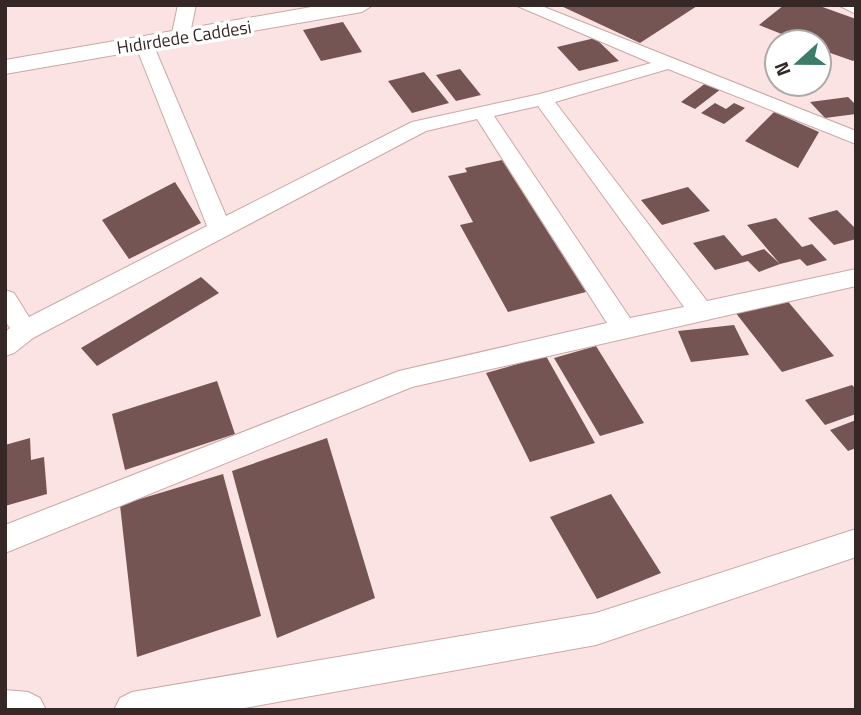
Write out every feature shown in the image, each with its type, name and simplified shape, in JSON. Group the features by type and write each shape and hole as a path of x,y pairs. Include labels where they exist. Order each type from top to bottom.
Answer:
{"street":[{"path":"180,38 187,5"},
{"name":"Hıdırdede Caddesi","path":"5,67 362,5"},
{"path":"523,5 856,138"},
{"path":"846,5 856,9"},
{"path":"144,44 220,229"},
{"path":"5,299 15,338 419,126 542,99 670,63"},
{"path":"542,99 701,312"},
{"path":"482,112 624,329"},
{"path":"5,539 408,378 856,277"},
{"path":"132,710 596,629 856,542"},
{"path":"5,708 28,710"}],"building":[{"path":"559,5 695,5 697,6 640,43"},
{"path":"784,5 817,5 856,19 856,58 853,61 833,54 833,28 767,28 759,25"},
{"path":"343,22 362,52 321,61 303,30"},
{"path":"595,38 619,61 579,71 557,47"},
{"path":"460,69 481,95 456,101 436,75"},
{"path":"424,72 449,103 412,113 388,81"},
{"path":"707,82 721,89 695,109 681,102"},
{"path":"848,97 856,105 856,114 825,118 810,102"},
{"path":"715,103 726,109 734,103 745,108 724,124 701,113"},
{"path":"774,112 819,132 798,168 745,141"},
{"path":"502,160 586,292 508,312 460,225 473,222 448,176 467,172 465,168"},
{"path":"175,182 201,223 129,259 102,220"},
{"path":"688,187 710,211 662,225 641,200"},
{"path":"837,210 856,229 856,239 834,245 808,218"},
{"path":"776,218 802,247 812,244 827,260 807,266 800,259 780,264 747,225"},
{"path":"724,235 742,256 764,249 780,264 759,272 748,261 715,270 693,243"},
{"path":"201,277 219,293 97,366 81,348"},
{"path":"785,298 834,356 782,372 735,312"},
{"path":"734,325 749,355 691,362 678,331"},
{"path":"596,346 644,423 600,436 554,358"},
{"path":"546,356 595,443 530,462 486,373"},
{"path":"217,381 235,434 125,470 112,414"},
{"path":"852,385 856,389 856,414 825,425 805,400"},
{"path":"856,420 856,448 848,451 830,430"},
{"path":"30,438 31,460 44,457 47,494 5,506 5,445"},
{"path":"327,438 375,598 277,638 232,471"},
{"path":"223,474 261,616 137,657 120,505"},
{"path":"611,494 661,573 597,599 550,517"}]}
